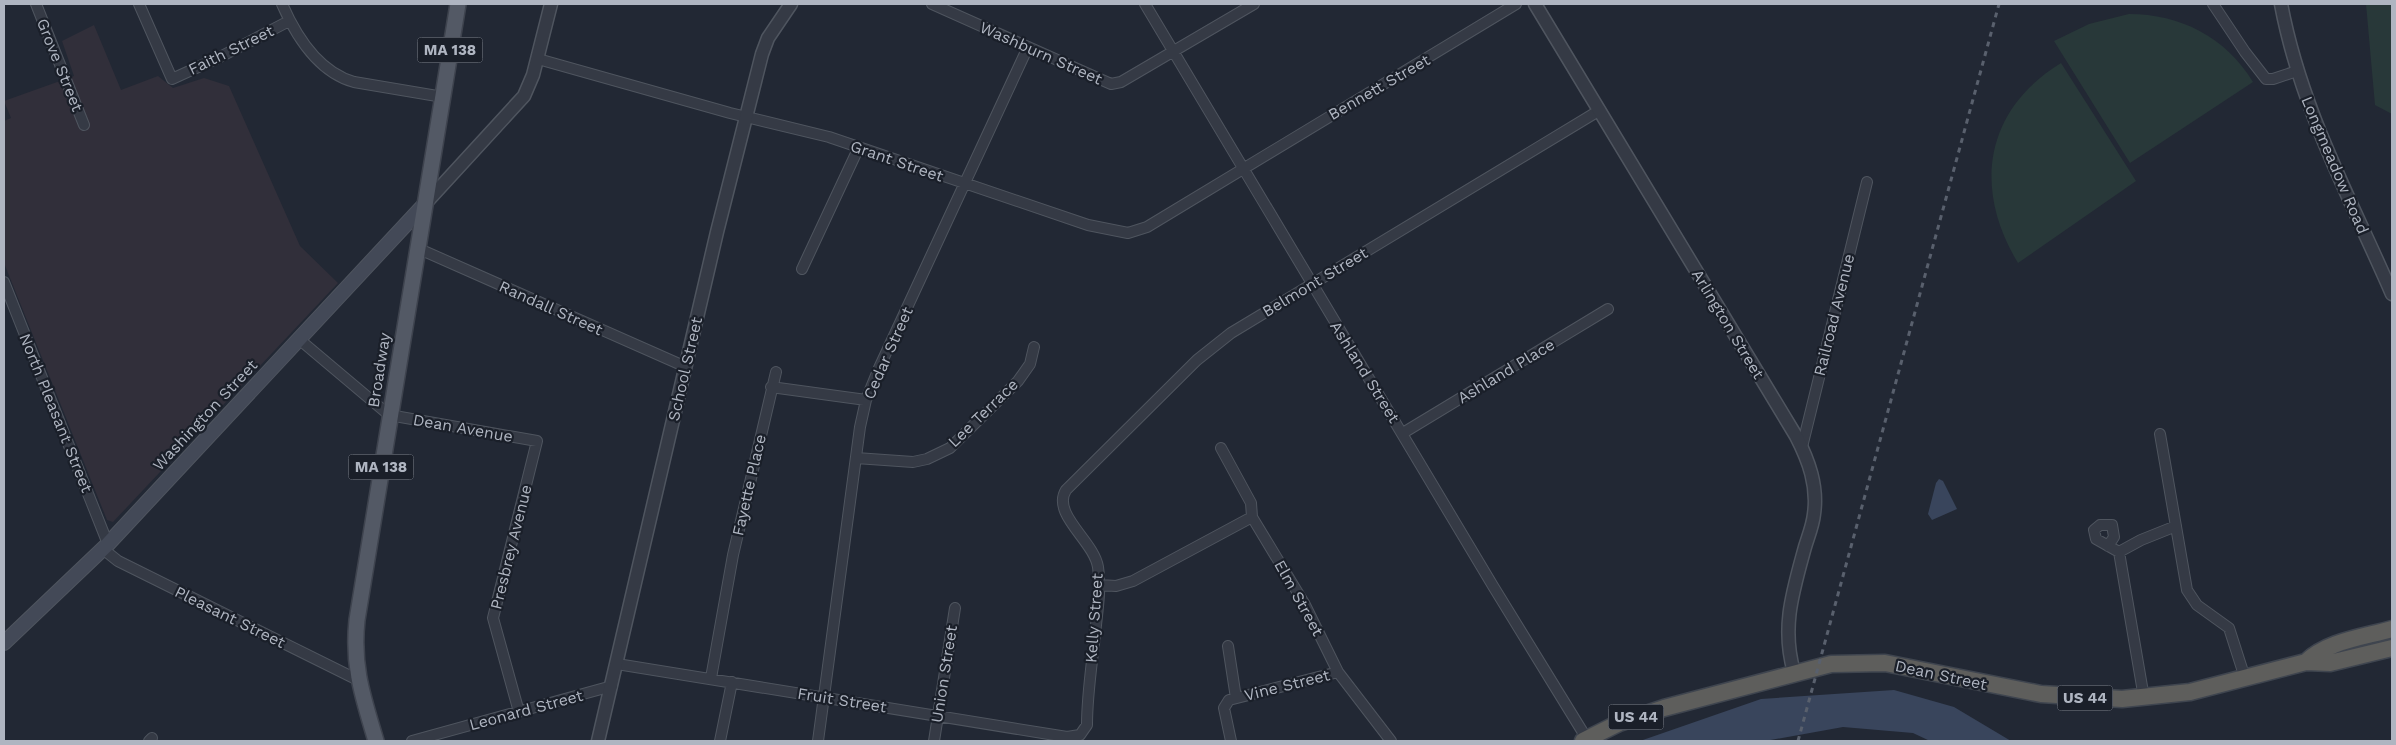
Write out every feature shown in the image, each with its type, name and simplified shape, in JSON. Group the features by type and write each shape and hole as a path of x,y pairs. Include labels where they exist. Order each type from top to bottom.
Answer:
{"highway":[{"name":"Dean Street","path":"2306,662 2316,654 2329,648 2392,629"},
{"name":"Dean Street","path":"1585,740 1619,723 1664,708 1794,672 1831,664 1885,663 2048,695 2095,699 2144,698 2196,691 2306,662 2335,662 2392,648"}],"main road":[{"name":"Broadway","path":"376,741 360,681 354,646 389,416 458,4"},
{"name":"Washington Street","path":"4,643 105,546 300,340 424,205"}],"street":[{"name":"Grove Street","path":"36,4 84,125"},
{"name":"Faith Street","path":"139,4 172,79 289,21"},
{"path":"282,4 297,37 308,50 346,79 443,97"},
{"path":"424,205 519,103 530,84 551,4"},
{"name":"School Street","path":"598,741 746,117 765,45 791,4"},
{"name":"Washburn Street","path":"932,4 1111,84 1121,82 1174,51"},
{"name":"Ashland Street","path":"1145,4 1585,740"},
{"path":"1174,51 1254,4"},
{"name":"Bennett Street","path":"1242,169 1516,4"},
{"name":"Arlington Street","path":"1535,4 1802,447 1813,476 1814,514 1798,576 1787,632 1787,644 1794,672"},
{"path":"2213,4 2244,52 2266,79 2273,79 2297,71"},
{"name":"Longmeadow Road","path":"2280,4 2297,71 2323,145 2392,294"},
{"name":"Cedar Street","path":"818,741 856,458 866,400 879,368 1028,47"},
{"name":"Grant Street","path":"538,59 746,117 810,132 1088,225 1118,232 1134,233 1147,228 1242,169"},
{"name":"Belmont Street","path":"1063,495 1072,483 1197,360 1231,333 1600,110"},
{"path":"802,269 859,147"},
{"name":"Railroad Avenue","path":"1802,447 1867,182"},
{"name":"Randall Street","path":"417,248 686,366"},
{"name":"North Pleasant Street","path":"4,282 105,546"},
{"name":"Ashland Place","path":"1403,433 1608,309"},
{"path":"300,340 389,416"},
{"name":"Lee Terrace","path":"856,458 914,462 927,459 950,448 1018,381 1030,364 1034,347"},
{"name":"Fayette Place","path":"710,678 733,555 776,372"},
{"path":"772,387 866,400"},
{"name":"Dean Avenue","path":"389,416 537,441"},
{"path":"2160,434 2186,590 2197,605 2229,628 2245,678"},
{"name":"Presbrey Avenue","path":"519,712 494,618 537,441"},
{"name":"Elm Street","path":"1221,448 1251,503 1252,516 1304,603 1338,672 1392,741"},
{"name":"Kelly Street","path":"1063,495 1062,504 1065,514 1087,542 1097,562 1099,585 1087,725 1080,734 1067,736"},
{"path":"1099,585 1116,586 1133,581 1252,516"},
{"path":"2118,552 2141,540 2176,526"},
{"name":"Pleasant Street","path":"105,546 118,561 360,681"},
{"path":"2108,546 2118,552 2144,698"},
{"name":"Union Street","path":"934,741 955,608"},
{"path":"1228,646 1236,698 1229,700 1224,708 1231,741"},
{"name":"Fruit Street","path":"617,664 1067,736"},
{"name":"Vine Street","path":"1236,698 1338,672"},
{"path":"720,741 732,682"},
{"name":"Leonard Street","path":"412,741 612,686"}],"shaded area":[{"path":"2366,4 2392,4 2392,114 2375,105"},
{"path":"2129,14 2166,18 2200,31 2229,52 2253,82 2130,163 2054,41 2089,24"},
{"path":"94,25 121,90 158,76 173,88 204,78 229,86 300,246 338,283 113,522 107,520 4,263 4,121 11,118 4,101 74,76 62,41"},
{"path":"2061,63 2136,181 2018,263 2004,235 1995,207 1992,180 1994,153 2002,127 2015,104 2035,82"}],"water":[{"path":"1939,479 1943,481 1957,509 1932,520 1928,514 1936,483"},
{"path":"1894,690 1954,707 2011,741 1930,741 1913,733 1843,727 1765,741 1640,741 1761,699"}],"railway":[{"path":"1798,741 1999,4"}]}
